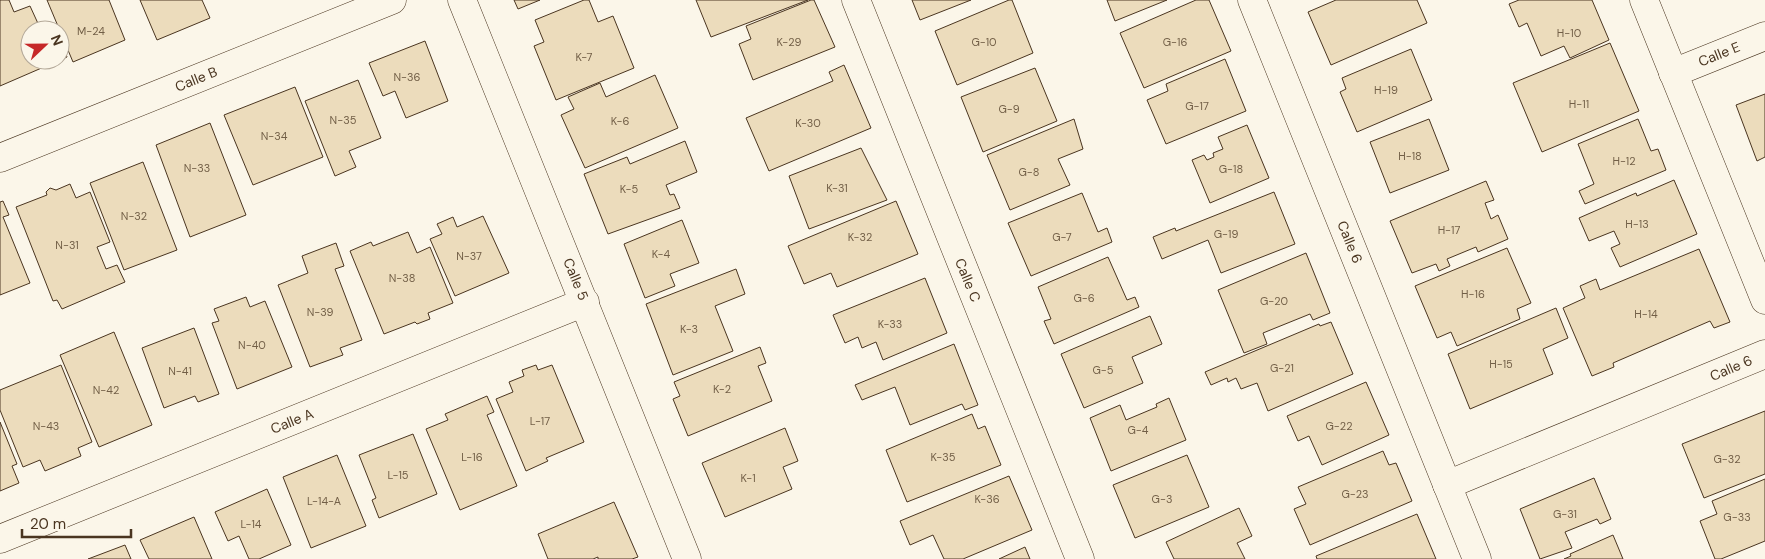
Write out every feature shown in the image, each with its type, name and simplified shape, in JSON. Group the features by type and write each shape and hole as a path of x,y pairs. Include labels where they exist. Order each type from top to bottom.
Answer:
{"street":[{"name":"Calle B","path":"0,158 392,0"},
{"name":"Calle 5","path":"462,0 688,559"},
{"name":"Calle C","path":"856,0 1080,559"},
{"name":"Calle 6","path":"1252,0 1477,559"},
{"path":"1644,0 1765,300"},
{"name":"Calle E","path":"1673,73 1765,36"},
{"name":"Calle A","path":"0,539 585,302"},
{"name":"Calle 6","path":"1447,485 1765,354"}],"building":[{"path":"0,0 9,0 14,12 30,6 36,20 20,20 20,70 37,70 0,86"},
{"path":"47,0 109,0 125,40 73,62 70,55 70,20 55,20"},
{"path":"140,0 202,0 210,18 157,40"},
{"path":"514,0 540,0 518,9"},
{"path":"584,0 589,0 598,22 613,16 634,68 556,100 534,46 544,42 535,20"},
{"path":"696,0 808,0 711,37"},
{"path":"814,0 835,47 753,80 739,44 751,39 746,26"},
{"path":"912,0 971,0 920,20"},
{"path":"1012,0 1033,53 957,85 935,31"},
{"path":"1107,0 1167,0 1115,21"},
{"path":"1196,0 1209,0 1231,51 1144,88 1120,33"},
{"path":"1336,0 1417,0 1427,23 1331,65 1308,12"},
{"path":"1519,0 1592,0 1609,40 1570,58 1564,46 1541,56 1527,23 1519,27 1509,4"},
{"path":"425,41 448,101 406,118 395,91 383,96 369,63"},
{"path":"1610,43 1639,111 1542,152 1513,83"},
{"path":"1411,49 1432,100 1357,132 1340,92 1346,89 1342,78"},
{"path":"1225,59 1246,111 1166,144 1147,100 1168,91 1166,84"},
{"path":"844,65 871,128 769,171 746,118 833,81 829,72"},
{"path":"1035,68 1057,121 983,152 961,97"},
{"path":"655,75 678,128 585,168 561,115 574,109 568,97 600,83 606,97"},
{"path":"358,80 381,138 349,151 356,167 335,176 305,101"},
{"path":"295,87 323,157 253,185 224,115"},
{"path":"1765,94 1765,157 1757,161 1736,105"},
{"path":"1074,119 1083,149 1058,159 1070,185 1010,210 987,155"},
{"path":"1429,119 1449,170 1390,193 1370,142"},
{"path":"1638,119 1651,151 1658,149 1666,170 1585,204 1579,191 1594,184 1578,144"},
{"path":"210,123 246,215 190,237 156,145"},
{"path":"1247,125 1269,178 1210,203 1192,160 1204,155 1207,160 1214,157 1213,153 1223,149 1218,137"},
{"path":"685,141 697,172 666,185 670,195 674,194 680,208 608,234 584,174 627,157 630,164"},
{"path":"861,148 887,200 809,229 789,176"},
{"path":"143,162 177,250 124,270 90,183"},
{"path":"1674,180 1697,234 1620,267 1611,248 1620,244 1614,231 1589,241 1579,218 1636,193 1637,196"},
{"path":"1486,181 1494,200 1485,203 1491,219 1498,215 1508,239 1478,252 1476,247 1447,259 1450,266 1439,271 1436,264 1412,273 1390,221"},
{"path":"70,184 76,198 90,192 110,242 97,247 106,269 117,265 125,282 62,309 57,300 53,301 16,207 47,195 46,192 50,188 56,190"},
{"path":"1274,192 1295,244 1221,273 1208,240 1162,259 1153,237 1175,228 1176,231"},
{"path":"1082,193 1098,232 1107,228 1112,242 1031,276 1008,223"},
{"path":"3,201 9,215 3,217 30,283 0,295 0,202"},
{"path":"896,201 918,254 837,287 831,273 804,284 788,246"},
{"path":"483,216 509,273 455,296 430,239 442,234 437,224 453,217 457,227"},
{"path":"682,220 699,263 670,274 675,286 645,298 624,244"},
{"path":"408,232 417,253 430,247 453,303 428,313 430,319 417,324 415,322 384,334 350,251 371,242 373,246"},
{"path":"336,243 344,266 335,269 362,340 340,348 343,355 310,367 278,285 308,273 302,256"},
{"path":"1507,248 1531,303 1517,309 1520,319 1457,346 1451,332 1437,338 1415,286"},
{"path":"1699,249 1730,322 1714,328 1710,321 1613,363 1614,367 1592,376 1563,308 1585,298 1580,286 1596,279 1600,290"},
{"path":"1306,253 1330,313 1313,320 1310,314 1263,333 1267,344 1244,353 1218,290"},
{"path":"1108,257 1127,300 1135,297 1139,307 1054,344 1044,321 1051,319 1038,287"},
{"path":"736,269 745,294 715,306 733,351 673,375 646,304"},
{"path":"925,278 947,333 883,360 876,342 862,348 858,337 845,343 833,315"},
{"path":"246,297 250,307 265,301 292,367 237,389 212,323 219,321 214,309"},
{"path":"1556,308 1568,338 1543,349 1553,374 1470,409 1448,354"},
{"path":"1150,316 1162,344 1132,357 1143,383 1084,408 1061,354"},
{"path":"1331,322 1353,374 1268,411 1257,383 1241,389 1236,378 1228,382 1227,378 1211,385 1205,372 1319,324 1320,326"},
{"path":"194,328 219,394 198,402 195,396 164,408 142,348"},
{"path":"114,332 152,425 99,447 60,355"},
{"path":"954,344 978,405 965,410 962,404 910,425 895,387 862,400 855,385"},
{"path":"760,347 766,363 758,366 772,401 688,436 673,399 680,396 674,382"},
{"path":"61,365 92,442 78,448 81,456 45,471 40,460 23,467 0,410 0,390"},
{"path":"536,365 538,370 552,365 584,442 546,458 548,461 526,471 496,399 513,392 509,382 524,376 522,370"},
{"path":"1366,382 1389,435 1322,465 1309,436 1298,441 1287,416"},
{"path":"487,396 494,412 487,415 517,486 460,510 426,429 448,420 445,414"},
{"path":"1169,398 1186,440 1111,471 1090,418 1120,405 1126,420 1157,407 1156,404"},
{"path":"1765,411 1765,474 1704,498 1682,444"},
{"path":"972,414 978,429 985,426 1001,465 907,502 886,450"},
{"path":"0,422 17,464 12,466 19,483 0,491"},
{"path":"785,428 798,461 783,467 792,489 725,517 702,463"},
{"path":"413,434 437,494 379,518 372,500 376,498 359,455"},
{"path":"1383,451 1389,465 1396,463 1412,501 1310,545 1294,509 1306,504 1298,487"},
{"path":"337,455 366,526 311,548 283,477"},
{"path":"1187,455 1209,507 1135,538 1113,485"},
{"path":"1009,476 1032,530 963,559 944,559 933,535 910,545 900,521"},
{"path":"1594,478 1611,519 1600,524 1597,519 1565,532 1572,548 1540,559 1520,509"},
{"path":"1765,479 1765,541 1721,559 1715,559 1700,521 1717,514 1712,501"},
{"path":"267,489 291,545 259,559 249,559 239,536 228,541 215,512"},
{"path":"614,502 638,557 632,559 598,559 598,557 593,559 548,559 538,534"},
{"path":"1239,508 1252,536 1237,543 1245,559 1174,559 1166,542"},
{"path":"1417,514 1436,559 1317,559 1316,556"},
{"path":"194,517 212,559 149,559 140,540"},
{"path":"1613,535 1623,559 1564,559 1571,556 1570,554"},
{"path":"125,545 131,559 88,559"},
{"path":"1025,547 1030,559 999,559"}]}
